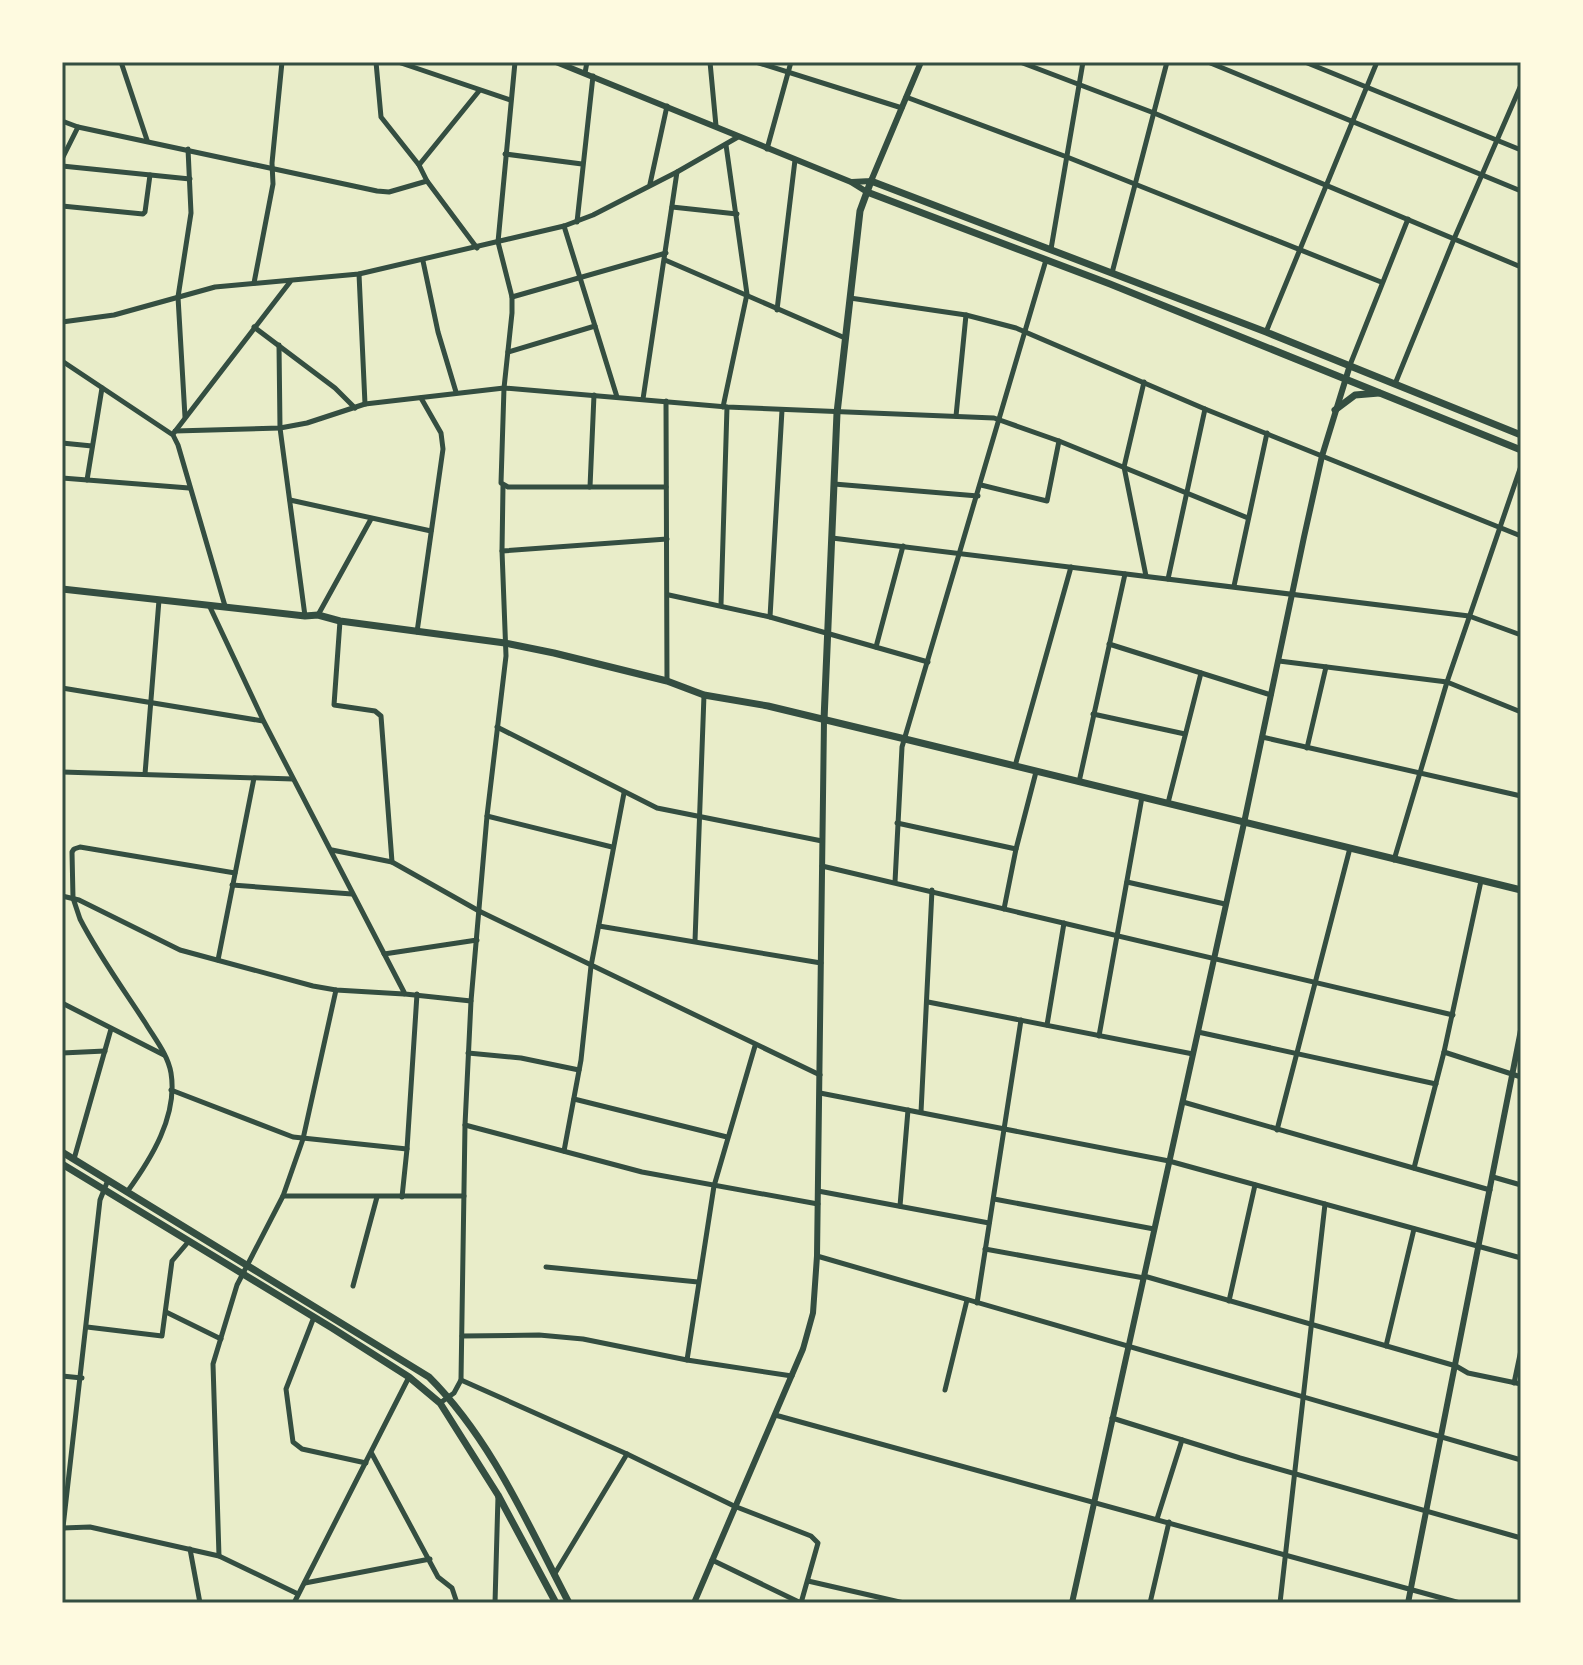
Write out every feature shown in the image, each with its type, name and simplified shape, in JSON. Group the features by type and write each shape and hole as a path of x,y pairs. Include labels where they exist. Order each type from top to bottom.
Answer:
{"main road":[{"path":"824,720 837,413 860,211 871,181 1266,332 1521,435"},
{"path":"867,192 1382,392 1521,450"},
{"path":"1335,410 1355,395 1382,392"},
{"path":"1444,417 1449,405"},
{"path":"62,589 318,615 340,621 505,643 667,681 704,695 905,739 1521,890"},
{"path":"62,1152 413,1366 448,1397 482,1443 569,1603"},
{"path":"62,1164 409,1377 440,1403 498,1495 556,1603"}],"street":[{"path":"121,62 147,140"},
{"path":"254,283 273,184 282,62"},
{"path":"376,62 381,117 477,248"},
{"path":"398,62 511,100"},
{"path":"440,1403 457,1389 461,1380 465,1125 471,1001 505,643 503,486 500,479 512,297 498,242 515,62"},
{"path":"556,62 851,182 867,192"},
{"path":"585,73 587,62"},
{"path":"710,62 716,126"},
{"path":"756,62 902,108"},
{"path":"767,149 791,62"},
{"path":"851,182 871,181 921,62"},
{"path":"1020,62 1154,113 1521,267"},
{"path":"1051,249 1083,62"},
{"path":"1112,273 1167,62"},
{"path":"1208,62 1521,191"},
{"path":"1305,62 1521,150"},
{"path":"1266,332 1377,62"},
{"path":"577,222 593,76"},
{"path":"1395,384 1521,85"},
{"path":"419,165 479,91"},
{"path":"906,97 1067,157 1381,282"},
{"path":"650,184 667,106"},
{"path":"62,121 384,193 427,181"},
{"path":"62,159 78,127"},
{"path":"62,322 114,315 215,287 359,274 564,226 677,172 738,137"},
{"path":"721,605 725,407 747,294 726,145"},
{"path":"185,417 178,297 191,213 188,149"},
{"path":"505,154 582,164"},
{"path":"777,311 795,160"},
{"path":"62,166 190,179"},
{"path":"643,399 677,172"},
{"path":"62,206 143,214 150,175"},
{"path":"672,207 737,214"},
{"path":"1072,1603 1322,456 1345,378 1408,219"},
{"path":"564,226 617,397"},
{"path":"512,297 666,256 777,311 845,338"},
{"path":"895,882 900,762 905,739 1046,260"},
{"path":"423,261 438,332 456,392"},
{"path":"359,274 365,404"},
{"path":"174,433 290,282"},
{"path":"850,298 997,321 1205,409 1521,536"},
{"path":"956,416 966,315"},
{"path":"508,352 595,326"},
{"path":"254,327 341,393 355,408"},
{"path":"279,345 280,428 305,616"},
{"path":"62,361 174,433 280,428 365,404 504,388 725,407 1000,419 1248,518"},
{"path":"1144,382 1124,467 1146,576"},
{"path":"87,480 102,388"},
{"path":"590,487 594,395"},
{"path":"417,632 443,440 421,398"},
{"path":"666,401 667,681"},
{"path":"1168,579 1205,409"},
{"path":"770,617 782,410"},
{"path":"174,433 225,606"},
{"path":"1234,586 1267,433"},
{"path":"981,485 1047,501 1059,441"},
{"path":"62,443 92,446"},
{"path":"1394,860 1447,682 1521,466"},
{"path":"62,478 189,488"},
{"path":"833,484 978,496"},
{"path":"503,486 666,487"},
{"path":"290,500 431,531"},
{"path":"318,615 371,519"},
{"path":"831,538 1469,616 1521,635"},
{"path":"502,551 667,539"},
{"path":"876,647 903,546"},
{"path":"1015,766 1071,567"},
{"path":"1079,782 1125,574"},
{"path":"669,595 770,617 928,662"},
{"path":"145,774 159,600"},
{"path":"208,604 264,722 405,994"},
{"path":"340,621 333,701 337,706 375,711 381,716 392,862"},
{"path":"1109,644 1271,695"},
{"path":"1279,661 1447,682 1521,712"},
{"path":"1307,748 1326,667"},
{"path":"1168,803 1201,673"},
{"path":"62,688 264,722"},
{"path":"695,941 704,695"},
{"path":"1093,714 1185,734"},
{"path":"694,1603 792,1376 813,1313 818,1204 824,720"},
{"path":"497,727 657,808 822,841"},
{"path":"1262,737 1521,796"},
{"path":"62,772 294,779"},
{"path":"1004,909 1036,772"},
{"path":"218,960 254,778"},
{"path":"564,1151 579,1070 591,966 624,793"},
{"path":"1099,1036 1143,797"},
{"path":"487,816 612,847"},
{"path":"897,823 1016,849"},
{"path":"127,1192 157,1145 171,1090 171,1071 165,1056 83,925 73,898 72,852 77,847 235,873"},
{"path":"1277,1130 1350,848"},
{"path":"332,850 392,862 479,911 820,1075"},
{"path":"822,866 1453,1015"},
{"path":"1414,1168 1453,1015 1481,881"},
{"path":"1127,882 1225,904"},
{"path":"232,885 352,894"},
{"path":"921,1112 932,890"},
{"path":"62,896 73,898 173,947 218,960 336,990 417,994 471,1001"},
{"path":"1047,1025 1064,923"},
{"path":"599,926 821,963"},
{"path":"384,954 477,940"},
{"path":"219,1556 212,1370 232,1296 283,1196 303,1139 336,990"},
{"path":"402,1197 417,994"},
{"path":"928,1002 1193,1054"},
{"path":"62,1003 165,1056"},
{"path":"977,1303 1021,1020"},
{"path":"74,1160 111,1029"},
{"path":"1408,1603 1521,1030"},
{"path":"1198,1032 1436,1084"},
{"path":"687,1360 714,1186 755,1046"},
{"path":"62,1053 105,1051"},
{"path":"1444,1052 1521,1077"},
{"path":"468,1053 515,1057 579,1070"},
{"path":"171,1090 286,1135 407,1149"},
{"path":"820,1093 1169,1161 1521,1258"},
{"path":"574,1099 727,1137"},
{"path":"1183,1102 1491,1190"},
{"path":"900,1206 908,1110"},
{"path":"465,1125 642,1172 818,1204"},
{"path":"1493,1177 1521,1185"},
{"path":"62,1536 100,1200 108,1180"},
{"path":"1229,1302 1255,1185"},
{"path":"818,1191 989,1223"},
{"path":"283,1196 464,1196"},
{"path":"353,1286 377,1197"},
{"path":"994,1199 1154,1229"},
{"path":"1280,1603 1325,1204"},
{"path":"1386,1346 1414,1229"},
{"path":"87,1327 163,1335 173,1257 189,1241"},
{"path":"985,1249 1144,1277 1456,1366 1468,1373 1518,1384 1521,1350"},
{"path":"817,1256 1521,1460"},
{"path":"546,1267 698,1282"},
{"path":"945,1390 967,1300"},
{"path":"166,1312 221,1339"},
{"path":"314,1317 286,1389 293,1442 302,1449 366,1463"},
{"path":"462,1336 539,1335 583,1339 687,1360 792,1376"},
{"path":"62,1376 82,1378"},
{"path":"294,1603 409,1377"},
{"path":"461,1380 734,1506 816,1539 817,1548 801,1603 711,1560"},
{"path":"775,1415 1460,1603"},
{"path":"1112,1418 1521,1538"},
{"path":"1157,1519 1182,1440"},
{"path":"371,1453 438,1577 452,1588 457,1603"},
{"path":"554,1575 627,1454"},
{"path":"486,1603 495,1602 498,1495"},
{"path":"1150,1603 1169,1522"},
{"path":"63,1528 90,1527 219,1556 298,1594"},
{"path":"190,1549 200,1603"},
{"path":"303,1583 430,1559"},
{"path":"808,1581 904,1603"}]}
